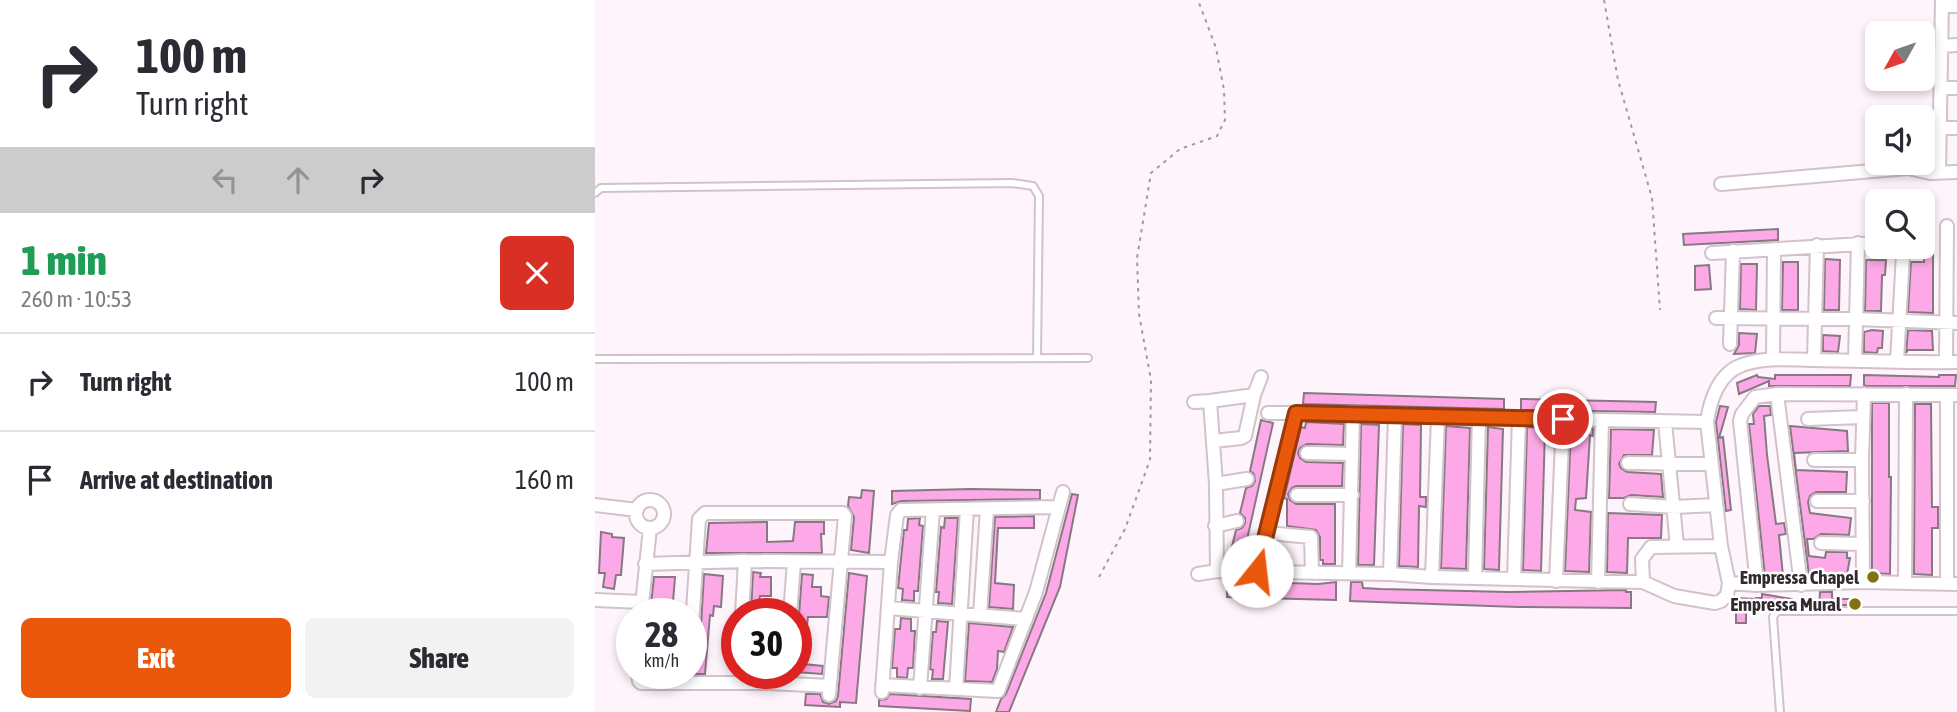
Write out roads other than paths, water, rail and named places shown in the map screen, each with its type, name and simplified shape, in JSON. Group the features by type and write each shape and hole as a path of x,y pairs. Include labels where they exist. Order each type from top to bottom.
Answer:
{"street":[{"path":"1939,172 1942,3 1957,6"},
{"path":"1942,46 1957,46"},
{"path":"1941,88 1957,88"},
{"path":"1941,128 1957,128"},
{"path":"1721,184 1908,168 1930,173 1957,172"},
{"path":"1198,574 1217,571 1390,573 1432,577 1643,582 1674,596 1715,603 1721,601 1727,595 1729,583 1721,546 1707,422 1716,391 1728,374 1741,365 1773,358 1952,362 1952,242 1947,226"},
{"path":"1855,360 1858,243"},
{"path":"1711,253 1865,243"},
{"path":"1814,360 1817,245"},
{"path":"1773,358 1774,249"},
{"path":"1730,344 1733,251"},
{"path":"1897,361 1903,259"},
{"path":"1716,318 1951,323"},
{"path":"1214,441 1245,436 1261,377"},
{"path":"1777,394 1801,585"},
{"path":"1729,583 1757,585 1863,582 1952,584 1952,395 1777,394 1755,397 1740,421 1757,585"},
{"path":"1863,582 1864,394"},
{"path":"1905,583 1906,394"},
{"path":"1194,402 1254,395"},
{"path":"1210,401 1216,484 1217,571"},
{"path":"1268,413 1707,422"},
{"path":"1257,571 1296,413"},
{"path":"1349,573 1353,413"},
{"path":"1390,573 1395,415"},
{"path":"1432,577 1438,417"},
{"path":"1475,577 1479,417"},
{"path":"1808,419 1862,417"},
{"path":"1514,579 1519,418"},
{"path":"1556,581 1563,419"},
{"path":"1598,582 1602,420"},
{"path":"1665,422 1677,546"},
{"path":"1307,453 1352,454"},
{"path":"1814,460 1862,460"},
{"path":"1628,463 1711,464"},
{"path":"1216,484 1247,479"},
{"path":"1058,507 898,511 891,562 882,689 956,689 997,697 1036,592 1063,492"},
{"path":"1297,495 1352,495"},
{"path":"651,500 664,509 665,518 661,525 650,528 639,523 637,510 643,502 651,500"},
{"path":"1817,501 1863,501"},
{"path":"1630,504 1716,506"},
{"path":"595,520 595,505 637,510"},
{"path":"956,689 967,509"},
{"path":"980,614 987,509"},
{"path":"920,688 933,510"},
{"path":"695,598 699,519 705,513 843,513 842,562 830,690 812,686"},
{"path":"1215,526 1237,522"},
{"path":"642,598 650,528"},
{"path":"1268,533 1311,537 1311,572"},
{"path":"1821,543 1863,544"},
{"path":"1643,582 1642,559 1651,547 1721,546"},
{"path":"645,564 745,561 891,562"},
{"path":"743,598 745,561"},
{"path":"791,598 794,562"},
{"path":"595,600 616,604"},
{"path":"888,608 1026,619"}],"lane":[{"path":"595,193 601,188 1012,183 1033,186 1039,196 1037,358"},
{"path":"595,359 1088,358"},
{"path":"1780,712 1773,617 1777,611 1957,611"}],"place":[{"name":"Empressa Chapel","path":"1873,577"},
{"name":"Empressa Mural","path":"1855,604"}]}
